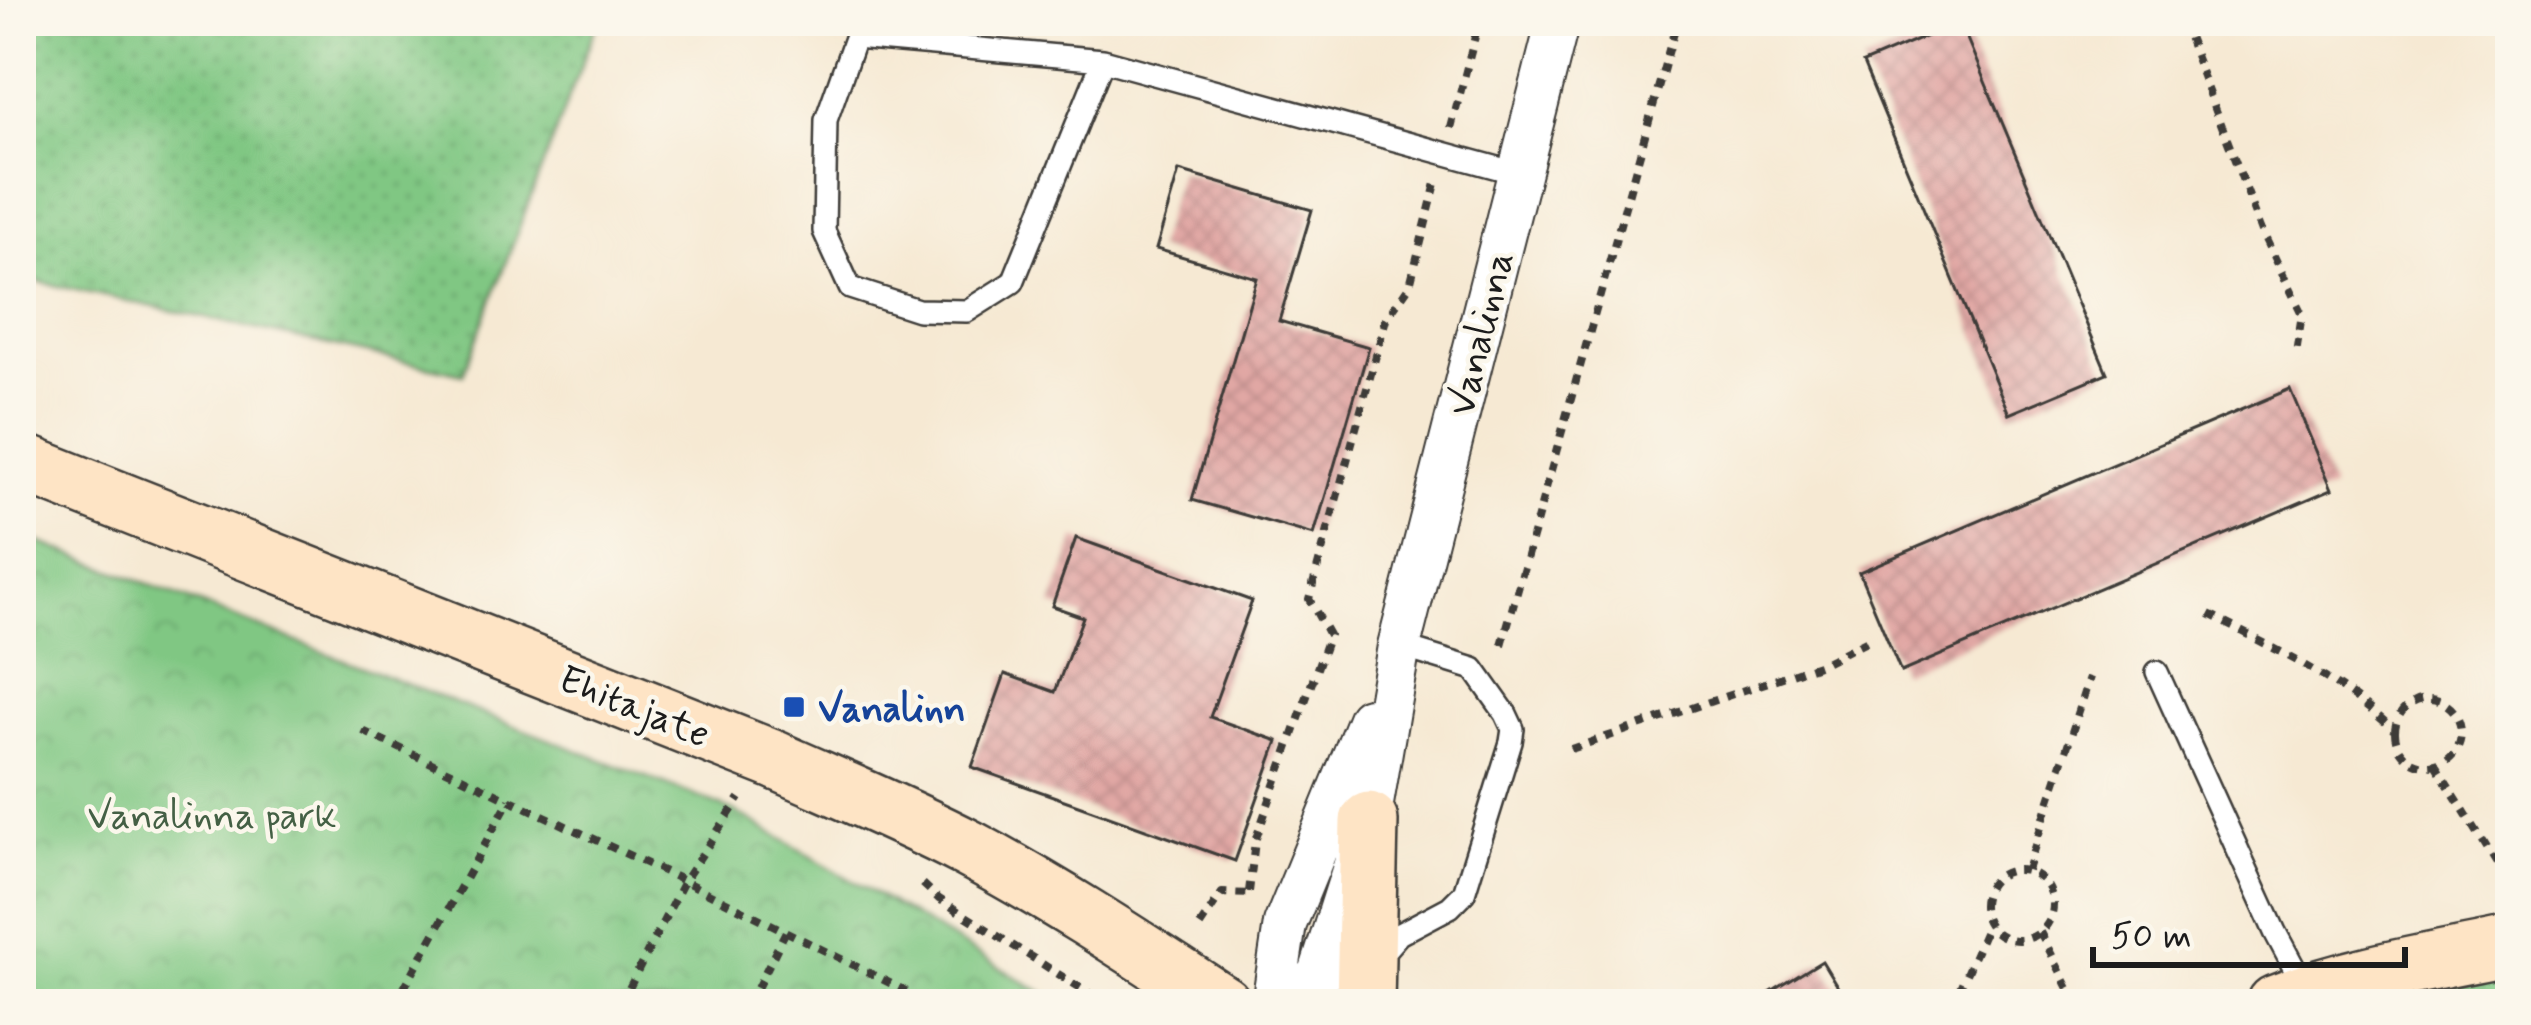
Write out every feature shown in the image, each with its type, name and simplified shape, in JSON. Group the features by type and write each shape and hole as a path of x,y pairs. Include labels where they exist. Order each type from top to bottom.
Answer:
{"street":[{"name":"Vanalinna","path":"1294,1004 1320,974 1369,821 1399,646 1558,21"},
{"name":"Ehitajate","path":"21,461 732,743 894,813 1039,888 1222,1004"},
{"name":"Vanalinna","path":"1273,1004 1285,923 1399,646"},
{"path":"1365,989 1369,821"},
{"path":"2287,1001 2400,968 2510,946"}],"lane":[{"path":"1103,60 1013,282 967,311 918,310 850,289 824,231 826,121 855,38 1103,60 1520,174"},
{"path":"1365,989 1389,942 1450,908 1464,893 1513,729 1474,669 1399,646"},
{"path":"2157,672 2275,932 2287,1001"}],"path":[{"path":"1249,892 1255,841 1328,635 1310,599 1315,577 1386,320 1410,285 1479,21"},
{"path":"1502,645 1678,21"},
{"path":"2182,21 2262,231 2302,314 2296,353"},
{"path":"2209,615 2291,657 2367,704 2395,731"},
{"path":"1571,749 1821,664 1870,639"},
{"path":"2026,870 2090,677"},
{"path":"2434,699 2459,720 2459,743 2445,760 2434,764 2407,757 2395,731 2403,710 2434,699"},
{"path":"363,731 684,880 932,1004"},
{"path":"2434,764 2507,880"},
{"path":"621,1004 684,880 741,796"},
{"path":"395,1004 510,799"},
{"path":"2014,869 2026,870 2046,882 2054,903 2048,924 2041,932 2018,940 2006,938 1988,924 1983,901 1993,879 2014,869"},
{"path":"1199,926 1222,893 1249,892 1263,897"},
{"path":"939,899 1106,1004"},
{"path":"1948,1004 1988,924"},
{"path":"748,1004 786,931"},
{"path":"2041,932 2077,1004"}],"green space":[{"path":"21,21 598,21 463,374 21,278"},
{"name":"Vanalinna park","path":"21,535 734,811 1062,1004 21,1004"},
{"path":"2510,977 2510,1004 2359,1004"}],"building":[{"path":"1960,22 2107,373 2009,414 1863,63"},
{"path":"1179,171 1312,210 1279,321 1369,347 1314,535 1192,500 1257,278 1156,249"},
{"path":"2290,389 2332,489 1901,672 1859,572"},
{"path":"1076,538 1252,601 1210,717 1278,741 1235,861 972,767 1005,674 1055,692 1083,617 1052,606"},
{"path":"1822,961 1848,1004 1752,1004"}],"place":[{"name":"Vanalinn","path":"794,707"}]}
